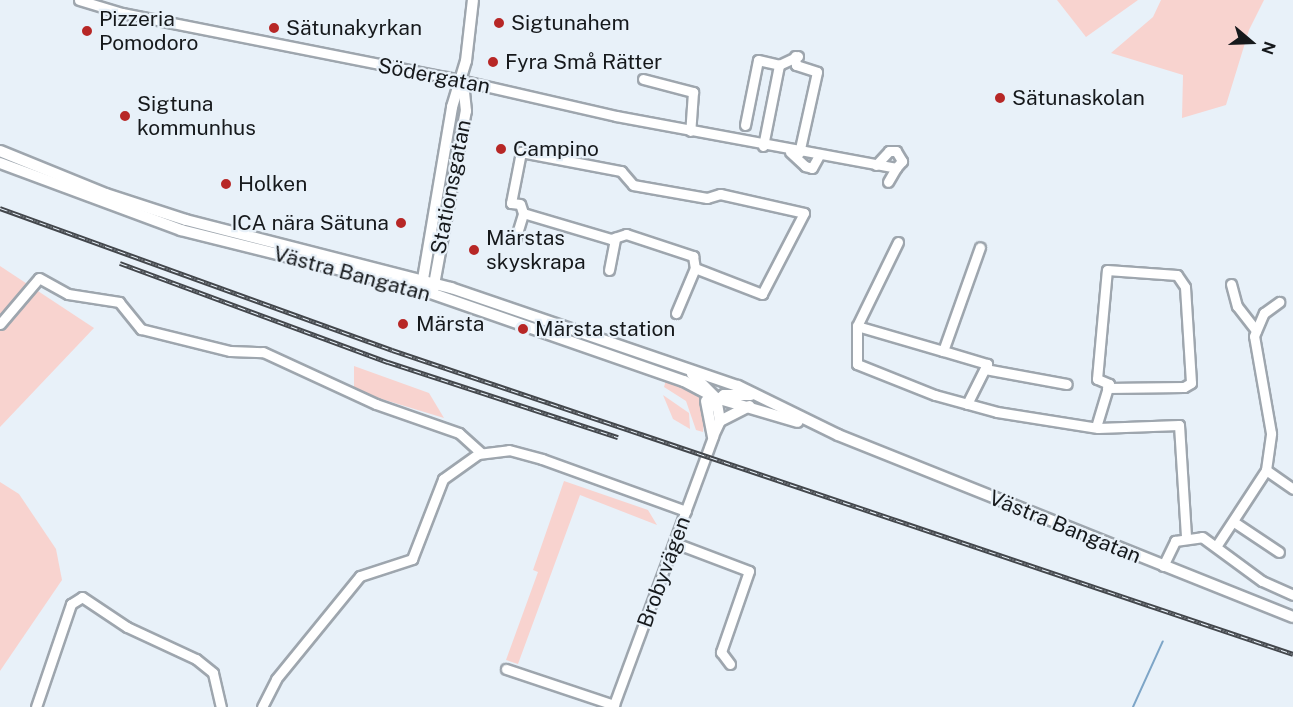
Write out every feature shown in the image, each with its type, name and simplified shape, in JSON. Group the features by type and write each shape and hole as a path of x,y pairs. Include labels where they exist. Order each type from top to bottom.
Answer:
{"street":[{"name":"Södergatan","path":"79,0 122,13 462,81 690,131 818,157 896,168"},
{"name":"Stationsgatan","path":"427,287 452,107 462,81 473,0"},
{"path":"745,125 758,60 779,65 797,56 796,65 816,72 799,153"},
{"path":"763,146 779,65"},
{"path":"643,80 693,92 690,131"},
{"name":"Västra Bangatan","path":"0,151 106,194 186,220 427,287 682,368 754,395 838,435 1293,617"},
{"name":"Södergatan","path":"789,151 805,166 812,168 818,157"},
{"path":"876,165 889,151 896,152 902,161 888,182"},
{"path":"515,240 523,213 520,204 511,203 521,152 621,171 633,185 707,198 720,194 804,213 762,294 695,268"},
{"name":"Västra Bangatan","path":"0,163 181,230 427,287 702,391"},
{"path":"523,213 615,238 626,234 693,256 695,268 676,313"},
{"path":"609,270 615,238"},
{"path":"898,242 857,326 857,364 967,404 1096,427 1179,425 1184,470 1186,536"},
{"path":"943,351 980,247"},
{"path":"1096,427 1107,388 1109,384 1097,379 1107,270 1177,275 1185,287 1191,382 1184,387 1107,388"},
{"path":"0,324 39,278 68,294 119,302 141,329 230,351 263,352 376,404 459,433 481,453"},
{"path":"1217,545 1266,470 1271,433 1256,330 1237,306 1231,284"},
{"path":"1256,330 1264,313 1279,302"},
{"path":"857,326 987,364 980,384 973,384 967,404"},
{"name":"Västra Bangatan","path":"682,368 710,387 716,398 749,406 838,435"},
{"path":"985,369 1067,384"},
{"path":"702,391 716,398"},
{"name":"Brobyvägen","path":"702,391 709,408 712,436"},
{"name":"Västra Bangatan","path":"716,398 754,395"},
{"path":"709,408 716,398"},
{"path":"716,398 720,421 749,406"},
{"name":"Brobyvägen","path":"614,706 712,436 720,421"},
{"path":"262,707 276,680 360,576 412,559 443,479 481,453 509,450 542,459 686,511"},
{"path":"1266,470 1293,489"},
{"path":"1234,522 1279,552"},
{"path":"1163,566 1175,541 1186,536 1202,537 1217,545 1238,566 1293,595"},
{"path":"675,543 749,571 721,652 730,664"},
{"path":"36,707 71,604 82,597 127,627 196,659 213,673 221,707"},
{"path":"506,669 614,706"}],"shaded area":[{"path":"1057,0 1138,0 1086,37"},
{"path":"1161,0 1264,0 1249,30 1226,105 1182,118 1183,75 1111,53 1153,17"},
{"path":"0,266 94,328 0,427"},
{"path":"354,366 429,393 444,418 362,393 354,387"},
{"path":"666,380 699,397 705,412 703,432 696,430 686,401 664,387"},
{"path":"663,395 689,413 690,429 673,419"},
{"path":"564,481 648,510 657,525 580,495 518,664 506,660 538,572 533,570"},
{"path":"0,482 19,494 56,549 62,580 0,671"}],"waterway":[{"path":"1133,707 1163,641"}],"railway":[{"path":"0,208 392,350 1293,654"},
{"path":"120,263 388,362 618,437"}],"place":[{"name":"Sigtunahem","path":"499,23"},
{"name":"Sätunakyrkan","path":"274,28"},
{"name":"Pizzeria Pomodoro","path":"87,31"},
{"name":"Fyra Små Rätter","path":"493,62"},
{"name":"Sätunaskolan","path":"1000,98"},
{"name":"Sigtuna kommunhus","path":"125,116"},
{"name":"Campino","path":"501,149"},
{"name":"Holken","path":"226,184"},
{"name":"ICA nära Sätuna","path":"401,223"},
{"name":"Märstas skyskrapa","path":"474,250"},
{"name":"Märsta","path":"403,324"},
{"name":"Märsta station","path":"523,329"}]}
